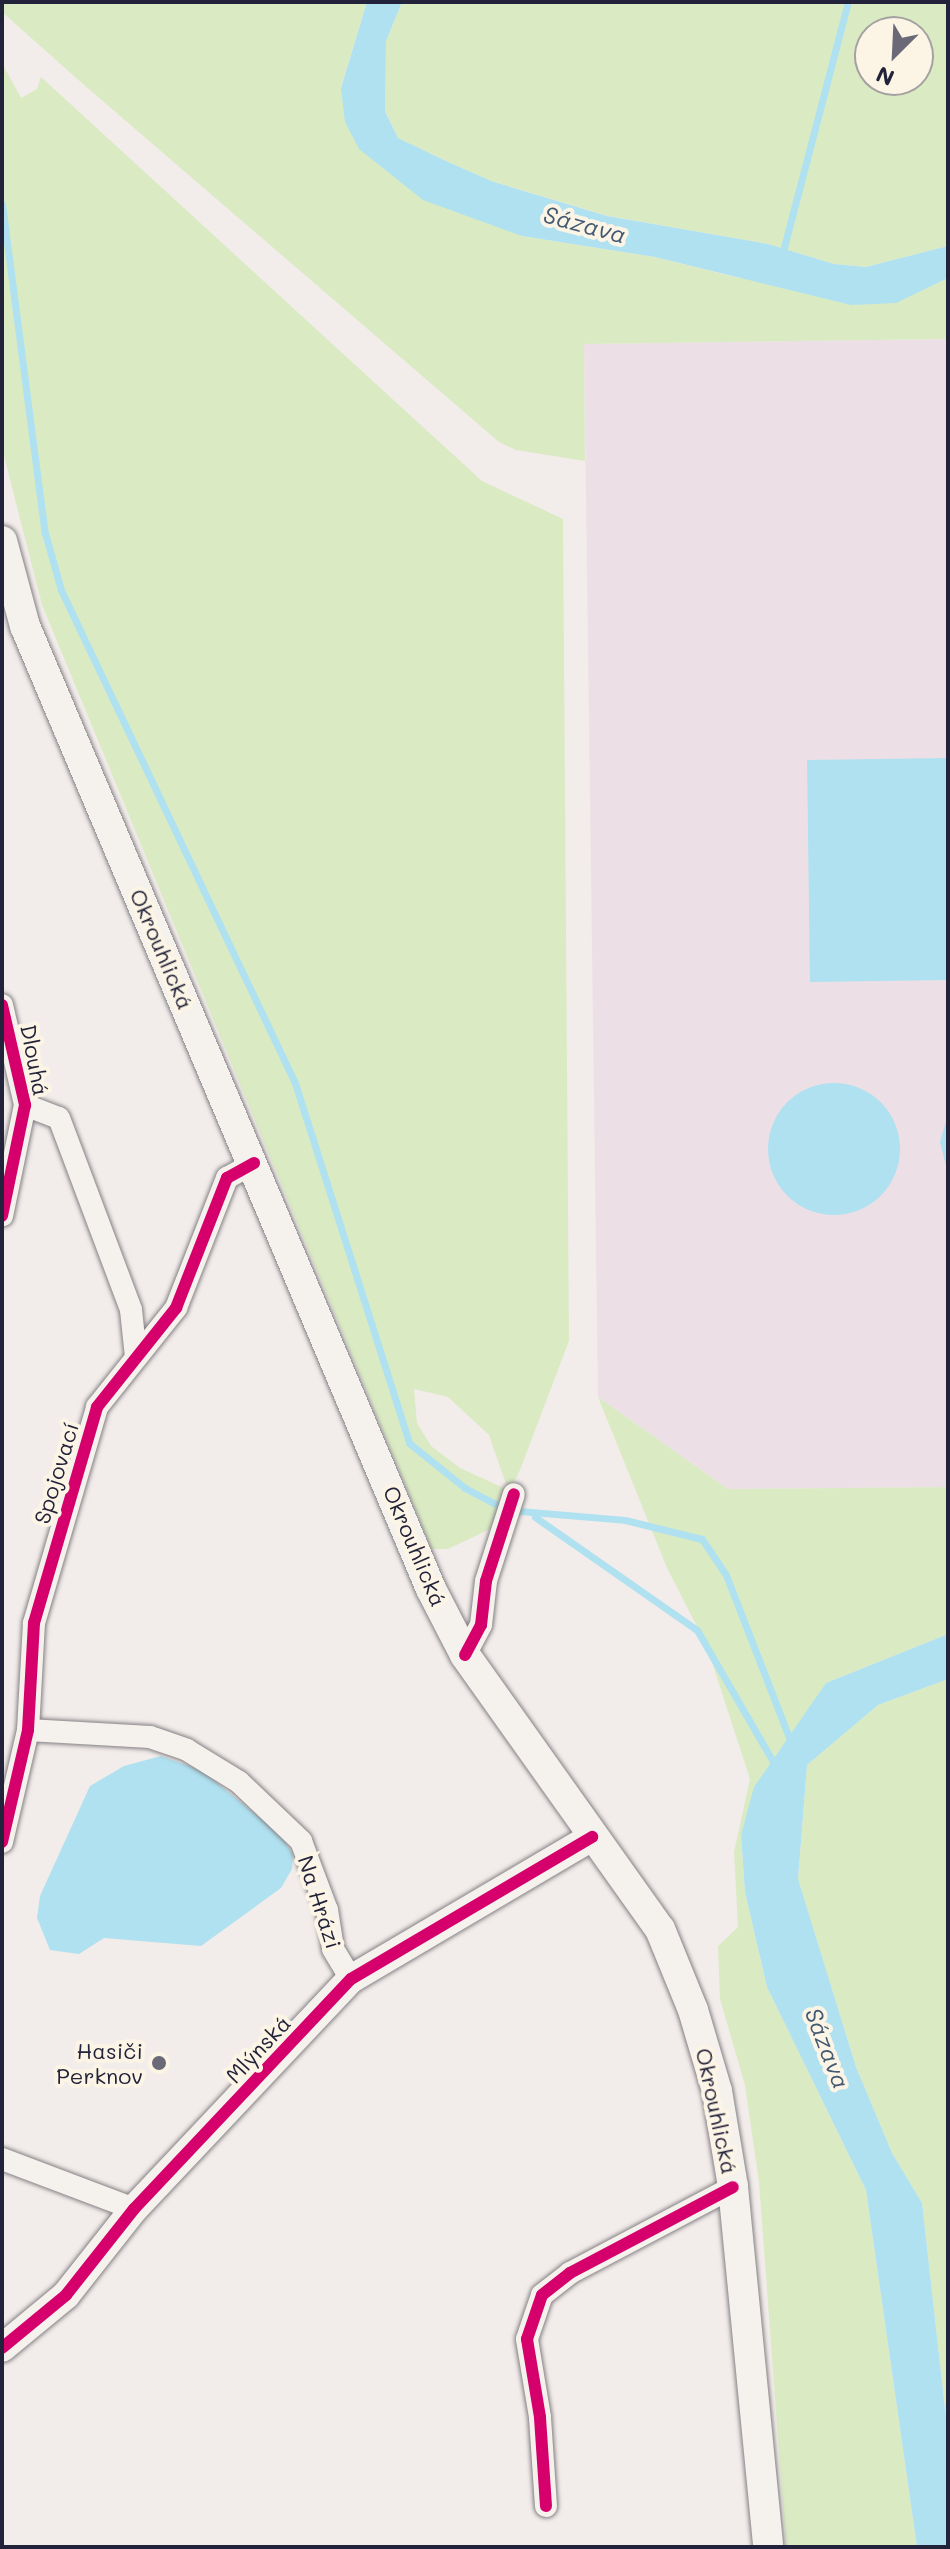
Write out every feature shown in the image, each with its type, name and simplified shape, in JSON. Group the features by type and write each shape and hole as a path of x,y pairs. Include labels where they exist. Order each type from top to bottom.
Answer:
{"main road":[{"name":"Okrouhlická","path":"2,541 25,626 431,1589 465,1655 660,1929 693,2010 717,2091 733,2187 768,2547"}],"street":[{"name":"Dlouhá","path":"2,1005 25,1105 2,1216"},
{"path":"25,1105 59,1118 131,1310 136,1357"},
{"name":"Spojovací","path":"2,1842 28,1730 34,1623 69,1494 97,1407 176,1308 227,1178 254,1163"},
{"path":"465,1655 481,1625 486,1581 514,1494"},
{"name":"Na Hrázi","path":"28,1730 150,1737 187,1750 239,1782 301,1841 327,1910 333,1949 351,1979"},
{"name":"Mlýnská","path":"2,2348 66,2295 134,2209 351,1979 592,1837"},
{"path":"2,2159 134,2209"},
{"path":"546,2506 540,2417 527,2339 542,2295 570,2273 733,2187"}],"shaded area":[{"path":"948,339 948,1487 728,1489 598,1397 584,344"}],"green space":[{"path":"2,2 367,2 341,87 493,224 522,236 655,257 739,278 919,291 948,278 948,339 584,344 585,461 516,450 499,442 83,84 2,12"},
{"path":"402,2 948,2 948,246 866,267 834,264 768,244 608,216 491,181 446,161 398,138 385,110 386,41"},
{"path":"2,63 21,98 37,89 41,77 482,481 563,519 569,1341 520,1470 490,1529 448,1549 432,1549 42,605 2,448","holes":["414,1389 448,1397 489,1435 508,1490 460,1468 431,1446 417,1423"]},
{"path":"598,1397 728,1489 948,1487 948,1634 826,1683 741,1835 745,1892 767,1987 866,2190 917,2547 786,2547 759,2182 745,2085 720,1999 718,1946 738,1927 734,1852 750,1779 706,1644 667,1568"},
{"path":"948,1679 948,2436 922,2203 892,2153 856,2067 798,1880 807,1765 878,1705"}],"water":[{"name":"Sázava","path":"367,2 402,2 386,41 385,111 398,138 446,161 491,181 607,216 768,244 834,264 866,267 948,246 948,278 896,303 851,305 655,257 522,236 423,200 359,149 345,122 341,88"},
{"path":"948,758 948,980 810,982 807,760"},
{"path":"834,1083 859,1088 880,1103 895,1124 900,1149 895,1174 880,1195 859,1210 834,1215 809,1210 788,1195 773,1174 768,1149 773,1124 788,1103 809,1088"},
{"path":"948,1114 948,1174 940,1142"},
{"name":"Sázava","path":"948,1634 948,1679 878,1705 807,1765 798,1879 856,2067 892,2153 922,2203 948,2436 948,2547 917,2547 866,2190 767,1987 745,1892 741,1835 754,1787 826,1683"},
{"path":"161,1756 201,1770 279,1833 293,1854 292,1869 281,1888 201,1946 104,1938 79,1954 50,1950 37,1918 40,1896 90,1786 124,1766"}],"waterway":[{"path":"782,255 848,2"},
{"path":"2,204 45,533 61,590 295,1083 409,1443 465,1488 507,1510 625,1520 702,1539 726,1575 792,1745"},
{"path":"535,1517 697,1630 776,1767"}],"cycle path":[{"path":"2,1005 25,1105 2,1216"},
{"path":"2,1842 28,1730 34,1623 97,1407 176,1308 227,1178 254,1163"},
{"path":"465,1655 481,1625 486,1581 514,1494"},
{"path":"2,2348 66,2295 134,2209 351,1979 592,1837"},
{"path":"546,2506 540,2417 527,2339 542,2295 570,2273 733,2187"}],"place":[{"name":"Hasiči Perknov","path":"159,2063"}]}
